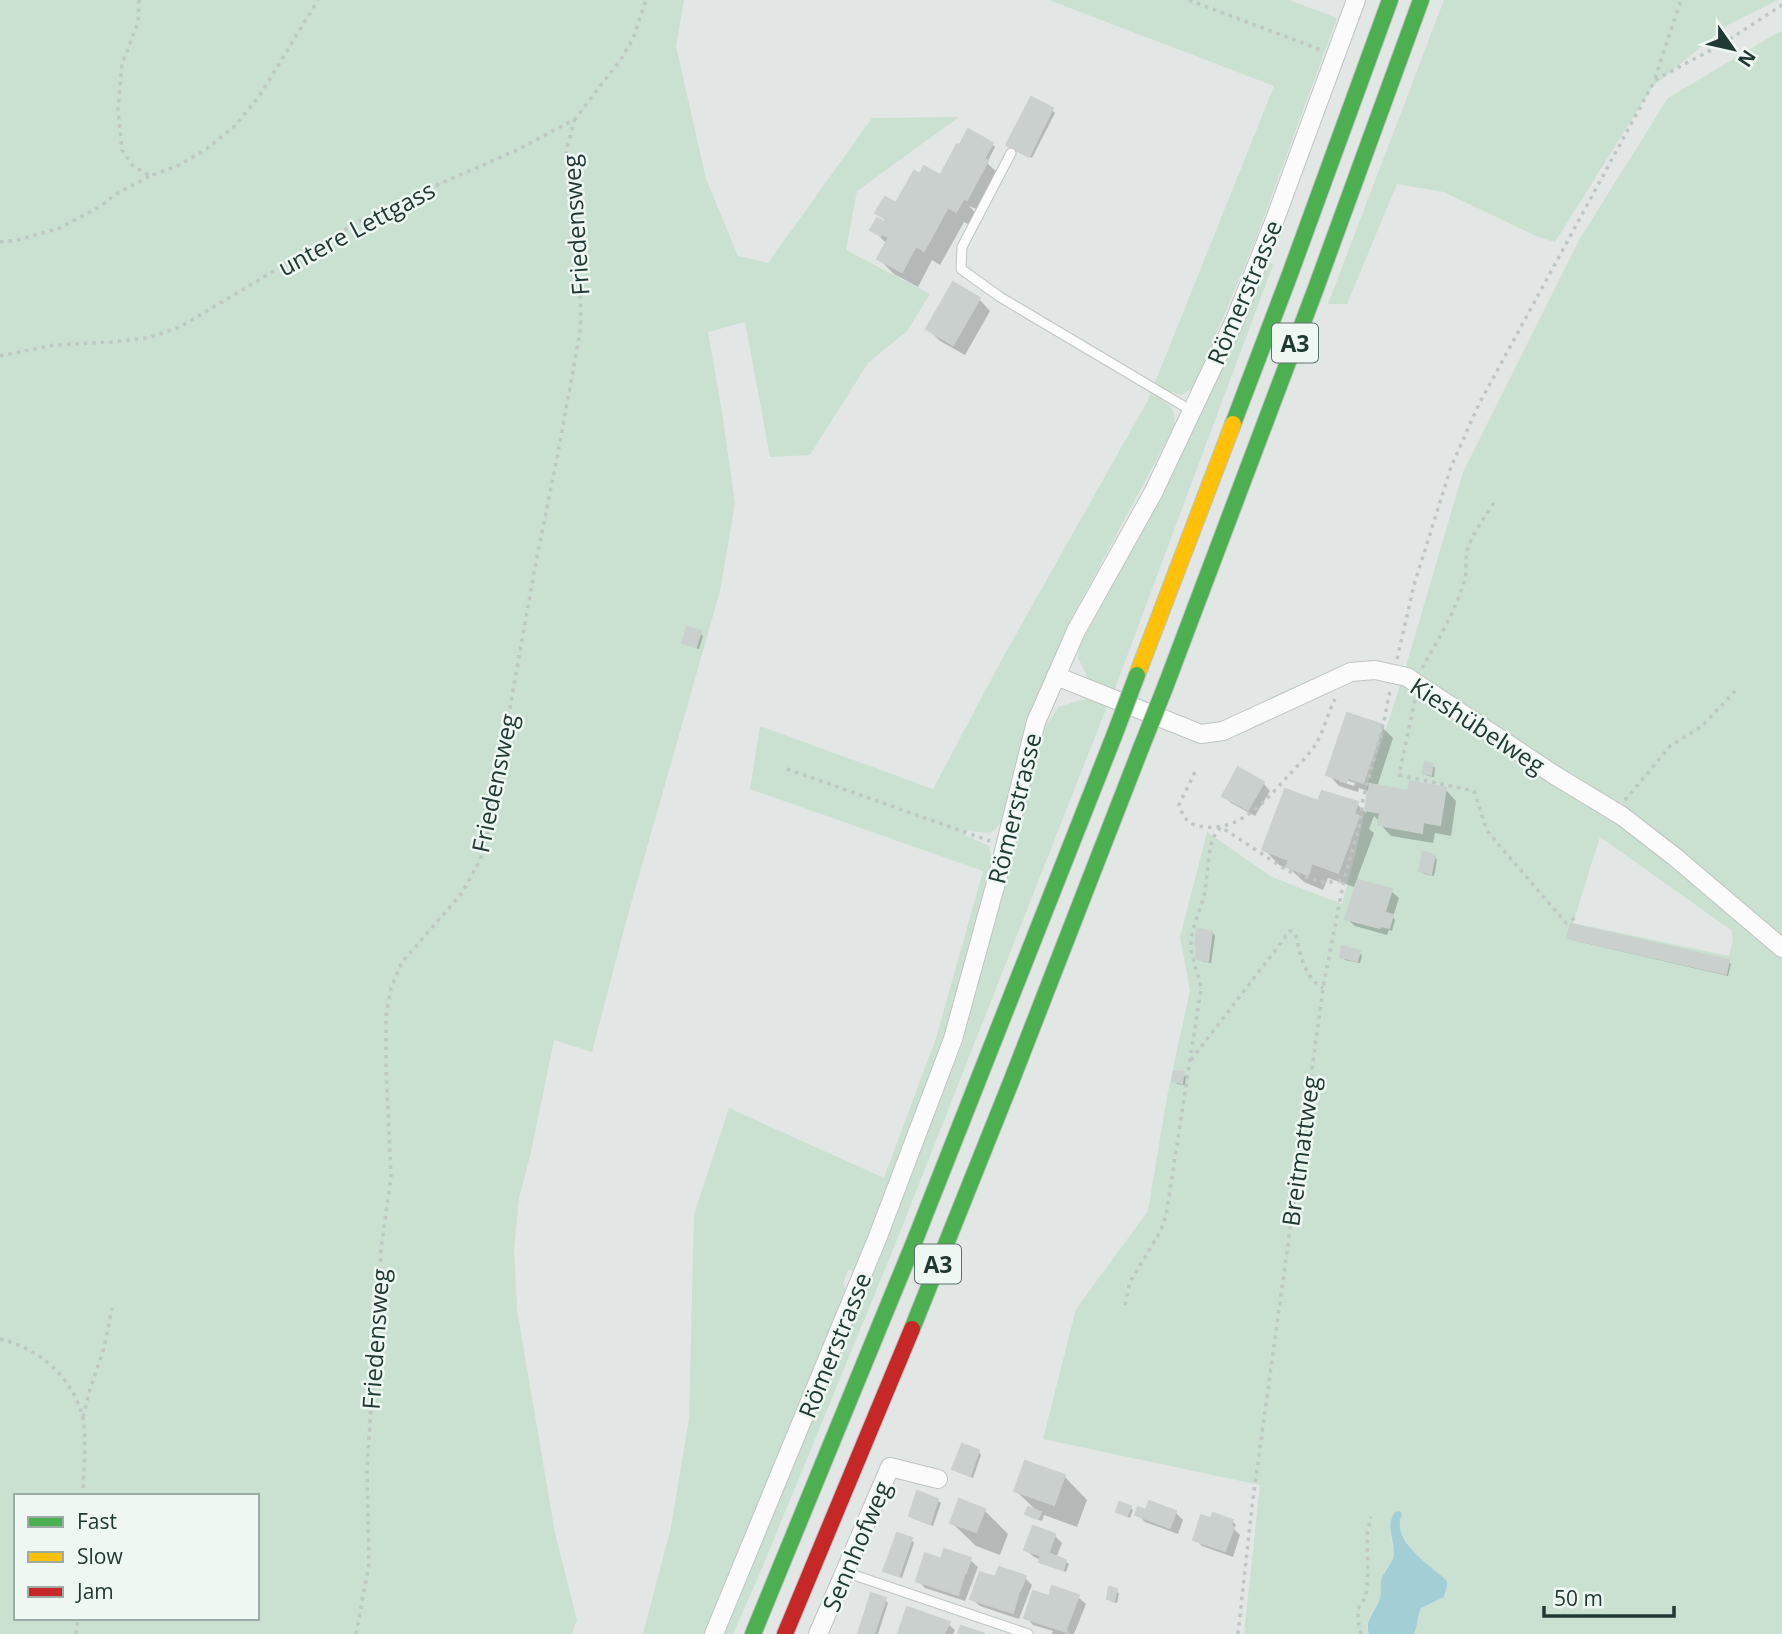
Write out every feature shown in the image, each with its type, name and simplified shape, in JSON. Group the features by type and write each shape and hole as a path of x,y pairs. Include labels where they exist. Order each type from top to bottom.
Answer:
{"highway":[{"name":"A3","path":"753,1634 920,1228 1114,736 1290,274 1390,0"},
{"name":"A3","path":"785,1634 968,1189 1166,685 1421,0"}],"street":[{"name":"Römerstrasse","path":"714,1634 877,1239 953,1039 1036,722 1076,631 1153,493 1235,320 1356,0"},
{"name":"Kieshübelweg","path":"1056,676 1200,734 1223,731 1350,672 1375,670 1407,677 1556,776 1622,816 1782,948"},
{"name":"Sennhofweg","path":"818,1634 890,1467 938,1479"}],"lane":[{"path":"1012,153 962,247 961,268 1000,297 1192,411"},
{"path":"845,1572 1028,1634"}],"path":[{"path":"139,0 138,23 122,64 118,110 122,150 132,165 150,176"},
{"path":"0,242 18,240 60,228 102,206 116,194 205,150 235,125 260,95 318,0"},
{"name":"untere Lettgass","path":"0,356 54,345 147,338 180,327 380,210 517,150 575,119 633,39 646,0"},
{"path":"1189,0 1336,55"},
{"name":"Breitmattweg","path":"1238,1634 1252,1506 1323,988 1344,880 1360,823 1363,799 1384,721 1414,585 1451,467 1479,404 1655,80 1681,0"},
{"path":"1655,80 1724,43 1782,5"},
{"name":"Friedensweg","path":"356,1634 369,1564 367,1469 381,1249 391,1177 386,1016 391,988 402,962 462,893 480,860 488,831 580,332 578,269 566,151 575,119"},
{"path":"1496,499 1467,552 1465,577 1444,628 1416,683 1399,775 1474,791 1488,831 1566,923 1575,918"},
{"path":"1195,772 1179,805 1184,818 1191,825 1221,827 1245,817 1260,806 1316,744 1336,696 1334,680"},
{"path":"1638,783 1670,746 1701,727 1735,691"},
{"path":"787,769 1005,846"},
{"path":"1221,827 1288,871 1325,883 1344,880"},
{"path":"1125,1304 1130,1282 1160,1232 1166,1216 1201,989 1190,942 1205,892 1212,842 1221,827"},
{"path":"1189,1062 1290,931 1295,933 1301,957 1315,984 1323,988"},
{"path":"83,1494 83,1419 113,1308"},
{"path":"0,1339 13,1342 47,1361 71,1389 83,1419"},
{"path":"1362,1634 1358,1609 1366,1596 1370,1519"}],"green space":[{"path":"0,0 684,0 676,46 706,179 738,256 768,263 872,118 959,117 857,191 846,250 930,294 907,331 868,363 810,455 770,457 745,322 708,332 735,504 720,591 627,918 592,1052 554,1040 519,1198 514,1250 517,1309 555,1533 577,1620 572,1634 0,1634"},
{"path":"1049,0 1289,0 1337,18 1255,241 1200,373 1192,389 1181,395 1169,391 1163,400 1173,410 1175,425 1067,627 1026,722 1004,818 996,829 988,833 967,830 965,835 989,846 993,864 944,1040 870,1236 854,1270 848,1270 843,1283 846,1291 736,1563 705,1634 643,1634 671,1527 689,1419 694,1214 729,1108 884,1178 936,1038 983,871 750,789 760,726 933,789 1001,661 1148,400 1274,86"},
{"path":"1444,0 1778,0 1728,25 1652,87 1555,242 1538,237 1444,192 1397,184 1347,304 1328,304"},
{"path":"1782,30 1782,1634 1414,1634 1421,1608 1444,1597 1445,1578 1409,1547 1399,1521 1390,1532 1394,1552 1392,1561 1384,1572 1381,1597 1370,1615 1367,1627 1369,1634 1244,1634 1260,1485 1043,1439 1076,1309 1148,1211 1167,1097 1190,990 1180,937 1207,832 1272,877 1342,904 1364,816 1367,785 1402,680 1463,472 1579,240 1668,98","holes":["1600,837 1731,930 1733,939 1729,956 1573,923"]},
{"path":"1265,259 1273,265 1114,691 1089,680 1078,658 1081,633"},
{"path":"1084,699 1108,704 895,1245 760,1573 733,1634 722,1634 885,1241 963,1042 1041,732 1059,707"}],"water":[{"path":"1400,1511 1403,1538 1414,1552 1446,1580 1444,1597 1421,1608 1414,1634 1369,1634 1368,1624 1380,1598 1382,1578 1394,1555 1390,1525 1395,1512"}],"building":[{"path":"1031,97 1053,108 1029,157 1006,145"},
{"path":"968,129 993,143 984,159 959,146"},
{"path":"957,144 988,161 967,200 936,183"},
{"path":"924,166 940,175 936,183 920,174"},
{"path":"914,171 964,198 956,212 948,207 924,251 916,246 902,272 877,259 889,237 870,230 877,218 884,222 886,219 875,213 885,197 896,203"},
{"path":"953,282 980,298 953,345 926,329"},
{"path":"687,627 701,631 696,647 682,643"},
{"path":"1347,713 1383,725 1363,783 1348,778 1346,782 1326,775"},
{"path":"1425,762 1433,764 1431,775 1423,774"},
{"path":"1238,767 1264,782 1248,810 1222,796"},
{"path":"1410,781 1446,788 1440,825 1423,822 1422,833 1378,825 1380,813 1365,810 1370,784 1408,791"},
{"path":"1285,789 1318,801 1322,791 1358,802 1354,814 1359,816 1338,873 1312,863 1308,875 1286,867 1289,860 1262,850"},
{"path":"1423,852 1435,855 1431,874 1419,871"},
{"path":"1358,880 1392,889 1380,928 1345,919"},
{"path":"1386,913 1393,915 1389,928 1381,926"},
{"path":"1571,924 1729,960 1726,974 1567,938"},
{"path":"1197,929 1212,931 1210,947 1195,945"},
{"path":"1197,945 1210,947 1208,961 1196,959"},
{"path":"1342,946 1360,951 1357,961 1340,957"},
{"path":"1174,1071 1184,1072 1182,1083 1172,1081"},
{"path":"962,1444 979,1450 970,1476 952,1469"},
{"path":"1025,1461 1065,1475 1054,1505 1014,1491"},
{"path":"917,1491 938,1499 930,1524 909,1516"},
{"path":"959,1499 985,1509 976,1532 950,1523"},
{"path":"1149,1501 1176,1511 1170,1528 1135,1515 1138,1507 1146,1510"},
{"path":"1119,1502 1131,1506 1127,1516 1116,1512"},
{"path":"1028,1507 1041,1512 1038,1519 1025,1514"},
{"path":"1213,1513 1233,1520 1231,1526 1211,1518"},
{"path":"1201,1515 1234,1527 1225,1551 1193,1540"},
{"path":"1033,1526 1055,1534 1047,1558 1024,1550"},
{"path":"897,1533 912,1538 899,1576 883,1571"},
{"path":"944,1549 971,1558 958,1595 916,1581 925,1553 941,1559"},
{"path":"1048,1553 1066,1560 1063,1570 1039,1562 1041,1556 1047,1558"},
{"path":"999,1567 1026,1576 1013,1613 970,1599 980,1572 995,1577"},
{"path":"1052,1586 1079,1595 1067,1632 1024,1618 1033,1591 1049,1596"},
{"path":"1109,1587 1117,1589 1114,1601 1107,1599"},
{"path":"871,1593 886,1598 874,1634 858,1634"},
{"path":"907,1607 950,1622 944,1634 898,1634"},
{"path":"961,1626 985,1634 958,1634"}],"traffic: fast":[{"path":"1233,424 1390,0"},
{"path":"1166,685 1421,0"},
{"path":"1114,736 1137,675"},
{"path":"1141,748 1166,685"},
{"path":"753,1634 915,1240 1114,736"},
{"path":"912,1329 1141,748"}],"traffic: slow":[{"path":"1137,675 1233,424"}],"traffic: jam":[{"path":"785,1634 912,1329"}]}
